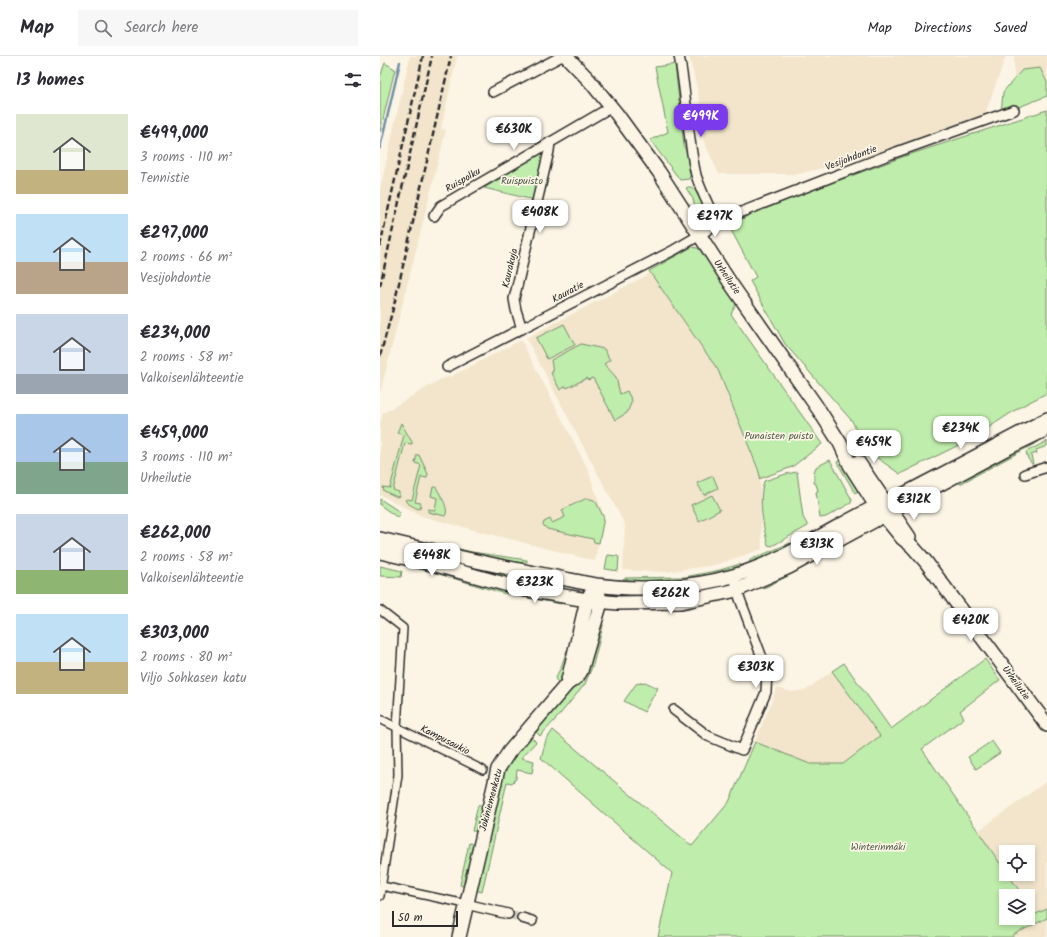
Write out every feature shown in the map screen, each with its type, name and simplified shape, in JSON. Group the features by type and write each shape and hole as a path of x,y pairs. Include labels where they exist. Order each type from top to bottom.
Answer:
{"main road":[{"name":"Urheilutie","path":"566,56 589,80 659,172 731,284 840,443 850,465 884,509 908,534 912,546 948,591 1047,725"},
{"path":"380,539 503,568 596,585 647,588 683,586 734,576 781,557 884,509"},
{"path":"380,552 436,565 522,589 587,600 601,602 681,602 737,590 789,567 884,509"},
{"path":"596,585 601,602"},
{"name":"Jokiniemenkatu","path":"567,684 587,600 596,585"},
{"name":"Jokiniemenkatu","path":"459,937 498,769 509,752 567,684 578,676 581,671 601,602"}],"street":[{"path":"493,92 562,56"},
{"path":"679,56 686,94 691,149 697,176 716,223"},
{"name":"Ruispolku","path":"434,216 441,206 611,108"},
{"name":"Vesijohdontie","path":"700,235 716,223 823,180 1014,110"},
{"name":"Kaurakuja","path":"522,329 514,299 550,142"},
{"name":"Kauratie","path":"447,368 700,235"},
{"path":"884,509 906,492 1047,418"},
{"path":"884,509 1047,430"},
{"path":"1026,474 1047,467"},
{"path":"674,710 708,736 742,750 766,692 768,681 767,671 737,590 734,576"},
{"path":"380,610 403,628 397,728 398,775 380,896"},
{"name":"Kampusaukio","path":"380,719 483,770"},
{"path":"382,886 508,914"},
{"path":"522,918 532,921"}],"shaded area":[{"path":"410,56 457,56 441,129 446,130 380,394 380,189"},
{"path":"689,56 1006,56 984,117 875,156 798,174 719,174 704,142 700,101"},
{"path":"1014,56 1047,56 1047,82 1040,68 1014,79"},
{"path":"651,273 718,370 760,476 762,549 715,565 666,572 623,570 625,525 526,338"},
{"path":"521,340 588,469 604,517 595,561 424,517 380,495 380,424 383,413 443,378 450,377"},
{"path":"832,671 881,736 843,764 810,764 755,742 777,688 792,692 806,690"},
{"path":"1047,781 1047,909 1036,914 1035,889 1018,889 1013,881 1035,881 1035,845 999,845 999,862 978,831"},
{"path":"1047,918 1047,937 1013,937 1013,935"}],"green space":[{"path":"385,63 395,69 380,132 380,77"},
{"path":"675,64 684,147 689,159 690,167 689,179 680,180 650,140 668,132 655,67"},
{"path":"1040,68 1047,82 1047,96 1001,114 1003,92 1022,70"},
{"path":"1047,110 1047,393 1020,407 971,439 900,474 866,450 852,421 785,344 750,281 756,277 730,228 753,212 905,156"},
{"name":"Ruispuisto","path":"545,148 534,200 484,188 506,175 508,171"},
{"path":"688,187 694,189 709,214 708,219 701,219 696,210 693,199 686,188"},
{"name":"Punaisten puisto","path":"692,247 702,249 729,289 736,304 731,314 822,444 792,467 759,479 760,476 758,469 718,370 649,271"},
{"path":"564,324 575,345 547,359 536,338"},
{"path":"581,344 604,349 610,360 604,364 616,377 620,394 627,391 632,401 627,413 615,420 593,378 588,380 587,378 567,388 566,386 560,390 551,373 553,372 551,360"},
{"path":"401,423 412,444 405,443 393,490 399,492 399,496 397,497 384,491 383,487 390,488 404,435 397,433"},
{"path":"1047,433 1047,437 960,484 957,481"},
{"path":"1047,441 1047,446 1036,450 1037,453 1031,455 1032,464 1028,459 1026,452"},
{"path":"417,455 419,455 428,474 427,478 421,477 415,502 421,503 420,508 418,509 407,503 405,500 412,500 421,465 415,463"},
{"path":"830,460 852,500 851,503 826,517 820,518 816,492 818,491 816,484 814,483 814,472 816,467"},
{"path":"840,460 860,490 855,493 837,462"},
{"path":"797,472 803,517 808,526 772,546 768,545 764,530 761,504 764,481"},
{"path":"713,476 718,488 704,495 697,483"},
{"path":"433,487 436,487 444,502 446,509 445,516 428,512 428,509 435,510 437,498 431,496"},
{"path":"712,495 720,510 699,521 691,505"},
{"path":"587,498 596,502 604,518 599,543 594,542 593,539 547,529 543,525 544,522 550,519 552,523 565,517 562,510"},
{"path":"380,499 400,512 398,518 380,505"},
{"path":"863,531 865,534 794,573 762,589 760,586"},
{"path":"426,541 472,552 527,560 527,562 512,563 426,544"},
{"path":"790,543 791,546 765,559 749,564 750,560"},
{"path":"608,555 619,557 618,571 605,569"},
{"path":"451,561 566,584 566,587 503,578 450,564"},
{"path":"740,564 742,567 706,577 655,582 625,581 625,578 685,577 720,570"},
{"path":"380,566 402,571 401,577 380,576"},
{"path":"422,568 562,601 561,604 502,593"},
{"path":"600,623 603,624 603,626 593,665 585,684 540,736 534,730 584,676 589,667"},
{"path":"567,650 569,651 564,674 558,682 555,679"},
{"name":"Winterinmäki","path":"985,659 1000,680 960,711 964,718 922,749 999,862 999,881 1013,881 1018,889 999,889 999,925 1033,925 1013,935 1013,937 658,937 672,873 541,758 546,740 553,730 692,846 729,802 755,742 810,764 843,764 880,736 832,671 844,663 891,729"},
{"path":"645,682 658,688 644,712 624,701 636,684"},
{"path":"528,734 536,742 521,758 534,761 532,773 517,770 516,779 512,783 507,782 482,892 475,890 501,773"},
{"path":"992,741 1000,753 976,769 968,757"},
{"path":"478,805 484,810 479,832 472,831"},
{"path":"469,843 473,844 475,847 466,887 460,885"},
{"name":"Winterinmäki","path":"1047,909 1047,918 1035,924 1035,913 1036,914"}],"waterway":[{"path":"380,148 400,62"}],"tunnel":[{"path":"508,914 522,918"}],"railway":[{"path":"380,246 423,56"},
{"path":"380,286 432,56"},
{"path":"380,356 394,305 451,56"}]}
